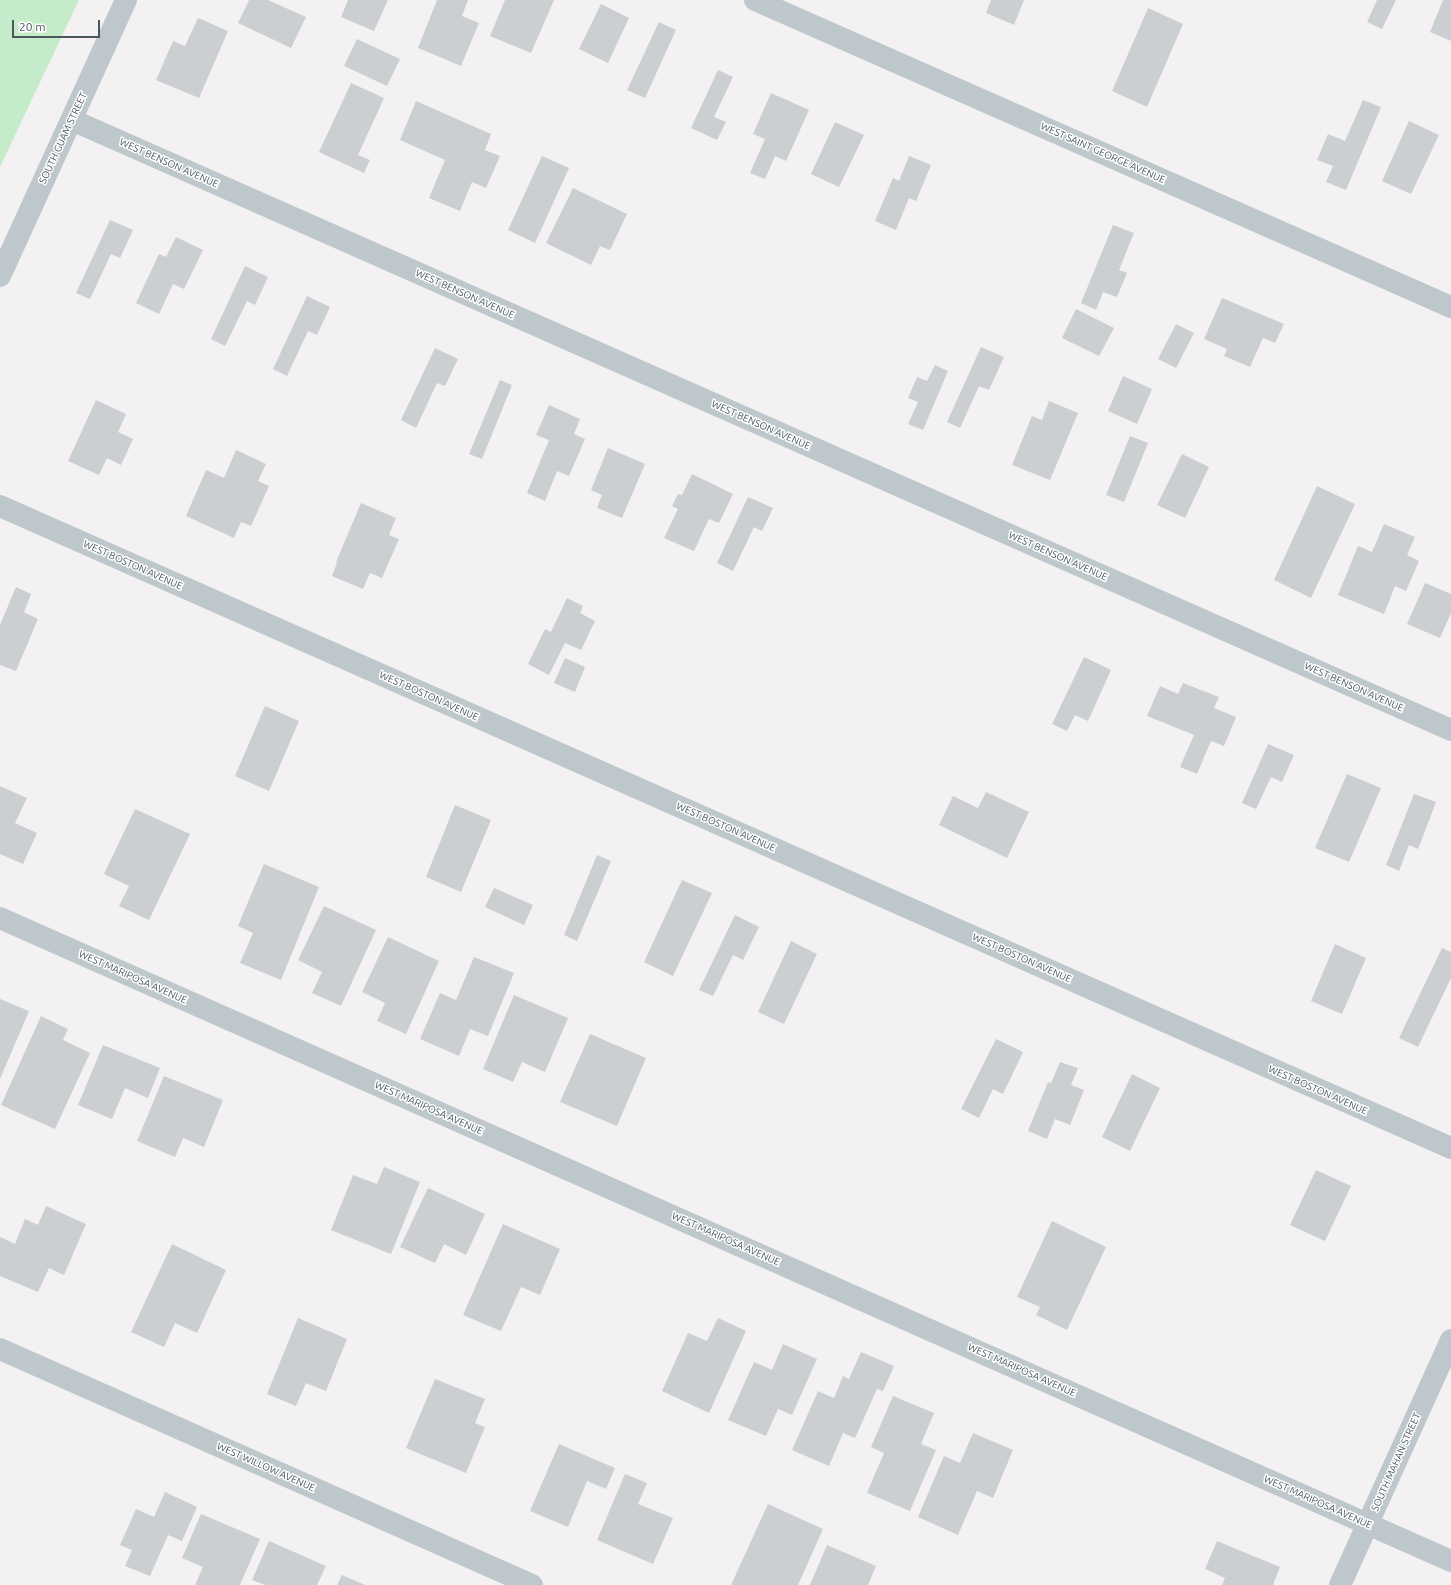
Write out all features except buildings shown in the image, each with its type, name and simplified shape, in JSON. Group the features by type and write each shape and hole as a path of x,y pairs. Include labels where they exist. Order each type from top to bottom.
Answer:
{"street":[{"name":"SOUTH GUAM STREET","path":"0,276 126,0"},
{"name":"WEST SAINT GEORGE AVENUE","path":"755,0 1451,307"},
{"name":"WEST BENSON AVENUE","path":"72,120 1451,730"},
{"name":"WEST BOSTON AVENUE","path":"0,506 1451,1148"},
{"name":"WEST MARIPOSA AVENUE","path":"0,918 1451,1561"},
{"name":"SOUTH MAHAN STREET","path":"1340,1585 1451,1340"},
{"name":"WEST WILLOW AVENUE","path":"0,1349 532,1585"}],"green space":[{"path":"0,0 79,0 0,167"}]}
